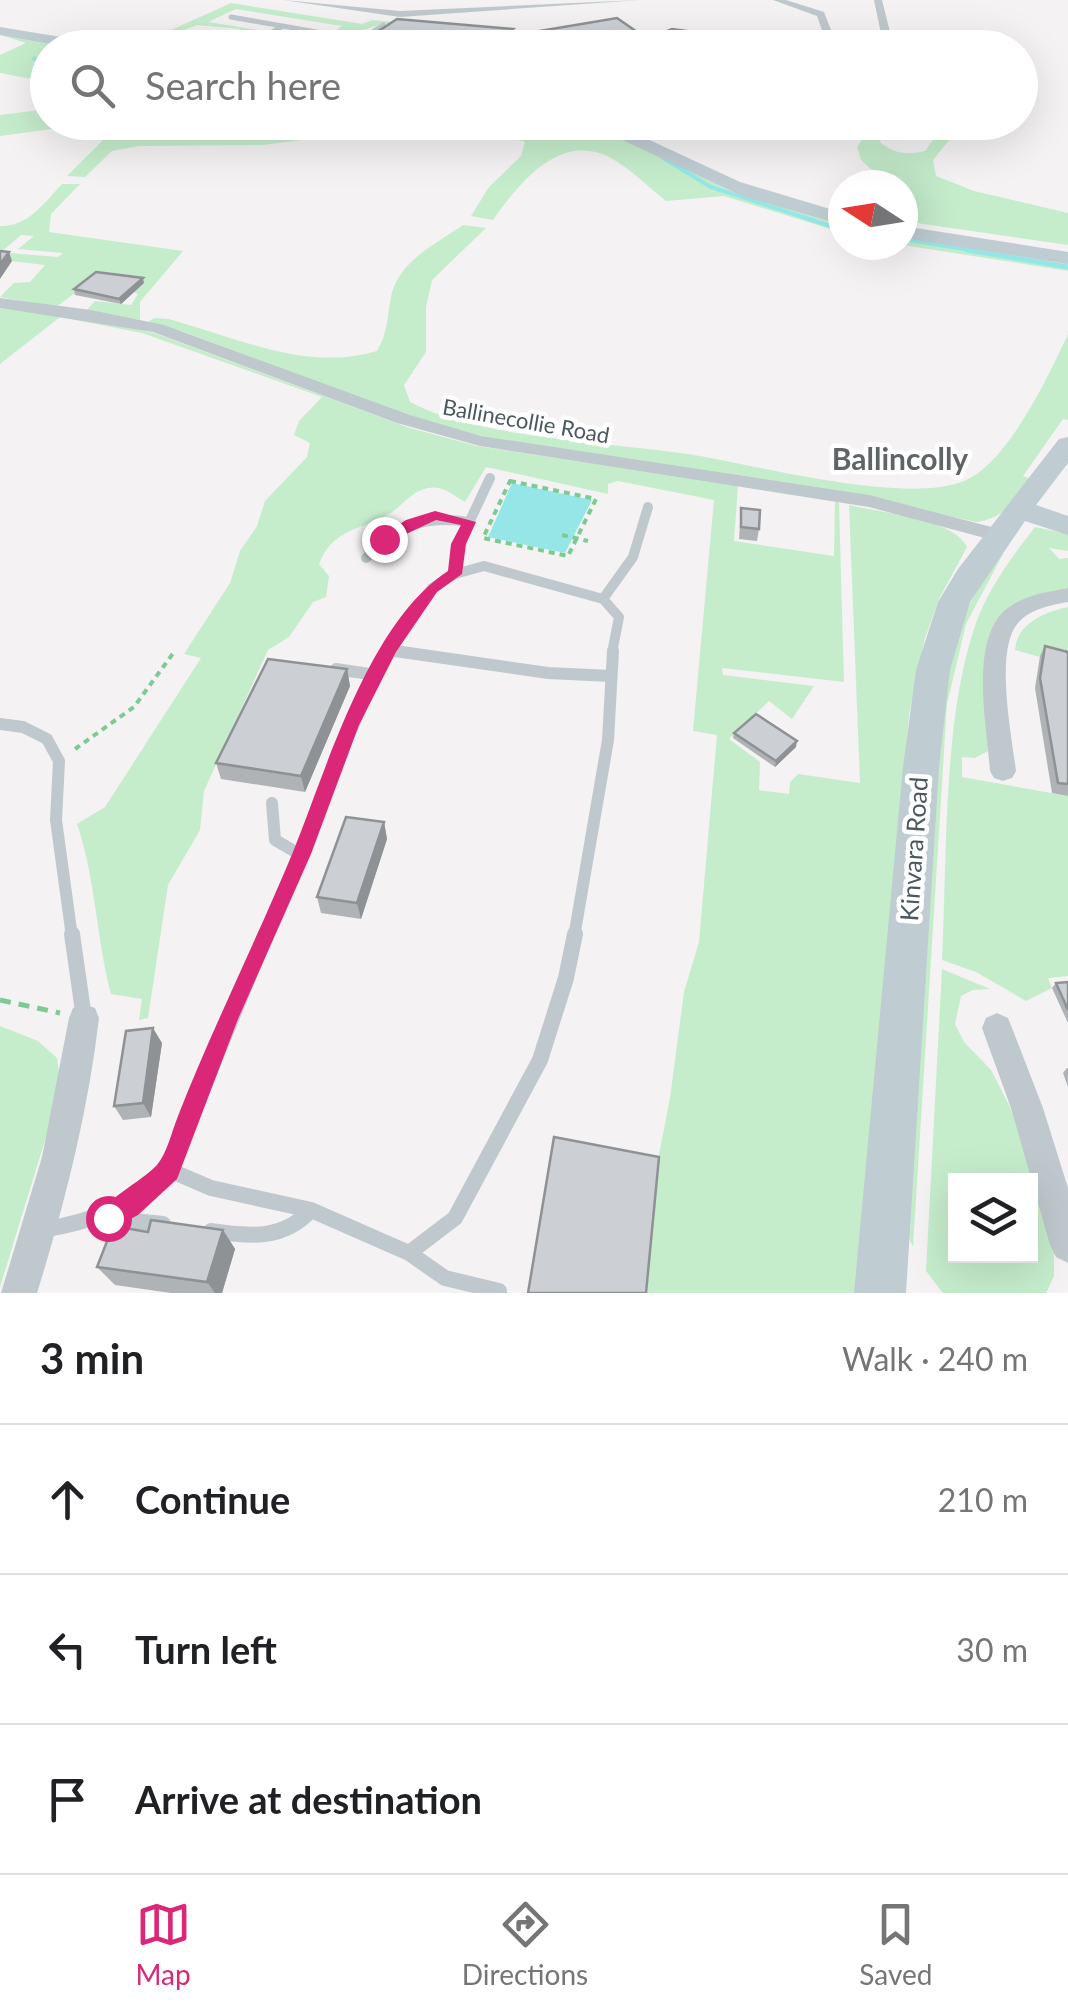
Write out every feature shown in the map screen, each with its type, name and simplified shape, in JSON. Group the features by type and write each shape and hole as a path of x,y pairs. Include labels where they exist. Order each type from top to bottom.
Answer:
{"main road":[{"path":"0,32 30,37"},
{"path":"648,140 714,178 755,195 828,215"},
{"path":"918,234 1068,258"},
{"name":"Kinvara Road","path":"880,1293 925,718 933,670 954,602 1007,522 1068,445"},
{"path":"1007,522 1068,526"}],"street":[{"path":"287,0 400,14 636,0"},
{"path":"777,0 821,14 828,30"},
{"path":"878,0 886,30"},
{"path":"376,30 384,25"},
{"name":"Ballinecollie Road","path":"0,303 108,318 179,334 408,422 484,442 1007,522"},
{"path":"1003,771 996,670 1004,625 1036,602 1068,595"},
{"path":"19,1293 40,1230 76,1092 84,1018"},
{"path":"996,1028 1027,1108 1068,1245"}],"lane":[{"path":"231,17 305,30"},
{"path":"192,30 198,26"},
{"path":"276,30 283,26"},
{"path":"455,574 459,544 490,478"},
{"path":"603,600 624,578 640,544 648,508"},
{"path":"366,558 384,539 411,523 435,515 469,522"},
{"path":"108,1218 129,1206 168,1170 228,1018 302,854 350,725 388,650 432,588 455,574 484,566 603,600 619,617 608,740 566,978 540,1060 455,1218 409,1254"},
{"path":"388,650 548,672 612,676"},
{"path":"318,667 376,675"},
{"path":"0,724 23,727 47,738 59,760 56,820 84,1018"},
{"path":"272,802 276,840 286,850 302,854"},
{"path":"168,1170 211,1188 311,1210 409,1254 445,1278 499,1291"},
{"path":"40,1230 108,1218 266,1238 297,1228 311,1210"}],"path":[{"path":"510,481 596,498 577,538 568,556 484,538 510,481"},
{"path":"562,536 588,542"},
{"path":"59,760 134,707 174,652"},
{"path":"0,1000 28,1006"}],"green space":[{"path":"231,3 362,24 373,20 401,23 366,30 336,30 342,26 236,9 208,22 258,30 197,25 171,30"},
{"path":"0,35 30,39 30,79 0,73 0,55 26,43"},
{"path":"30,111 30,132 0,136 0,115"},
{"path":"103,140 302,140 263,145 139,146 112,151 85,177 67,176"},
{"path":"518,140 630,140 735,193 828,220 828,228 724,196 666,201 616,161 590,151 573,151 541,166 493,220 471,216 489,187 521,156 525,142"},
{"path":"862,140 880,140 890,149 912,153 925,151 933,140 949,140 933,160 936,176 974,191 1068,213 1068,245 918,223 918,170 872,170 861,160 857,147"},
{"path":"62,184 80,184 51,214 49,232 183,251 140,302 140,320 86,311 95,301 131,305 138,294 98,276 56,307 0,297 14,283 30,282 45,265 2,260 10,253 58,257 63,253 18,249 34,236 21,235 0,253 0,226 27,218"},
{"path":"463,225 486,228 432,280 426,307 426,352 404,385 410,402 439,414 509,432 694,455 832,481 906,489 938,487 964,481 996,456 1025,416 1068,334 1068,420 1063,419 1023,476 1031,479 1014,501 994,517 976,522 870,498 431,425 148,322 154,318 169,319 299,355 325,358 377,351 401,273"},
{"path":"918,238 1068,262 1068,271 918,247"},
{"path":"0,308 122,325 157,334 410,428 477,446 738,486 734,541 834,556 835,501 839,503 844,682 722,668 723,675 814,686 792,719 769,701 729,739 760,762 759,790 789,794 790,782 798,774 860,783 849,505 932,523 960,537 967,547 939,599 925,638 909,715 856,1293 644,1293 656,1170 684,992 699,942 717,735 693,731 714,500 618,481 608,484 608,494 486,467 465,502 443,489 423,489 384,517 333,542 319,564 329,576 326,597 313,602 289,637 268,650 204,791 200,830 168,885 148,1018 139,1020 142,999 111,994 77,824 105,807 201,658 184,654 230,583 240,551 257,526 265,501 307,457 310,443 294,435 299,421 322,397 142,333 60,317 0,364"},
{"path":"1035,527 1068,534 1068,551 1049,548 1059,559 1068,558 1068,588 1031,597 1006,610 993,626 987,645 988,751 975,758 962,757 962,777 1068,796 1068,976 1048,978 1052,988 1026,1001 976,972 942,960 951,750 963,668 991,590"},
{"path":"998,552 1003,554 966,624 947,704 913,1247 908,1236 942,703 960,622"},
{"path":"1068,607 1068,656 1040,657 1015,650 1027,626 1050,612"},
{"path":"942,969 990,989 973,990 961,996 955,1024 964,1042 991,1070 1012,1111 1031,1173 948,1173 948,1263 1038,1263 1038,1196 1054,1248 1054,1276 1046,1293 943,1293 926,1271"},
{"path":"0,1026 38,1041 57,1058 61,1088 0,1287"}],"water":[{"path":"512,483 592,500 565,553 488,537"}],"building":[{"path":"617,18 634,30 545,30"},
{"path":"397,19 512,30 380,30"},
{"path":"96,272 143,278 119,299 74,289"},
{"path":"741,508 760,510 759,529 741,527"},
{"path":"1045,646 1068,652 1068,784 1058,783 1040,678"},
{"path":"268,659 347,669 301,776 216,763"},
{"path":"756,714 797,741 776,761 734,733"},
{"path":"346,817 384,822 357,903 317,897"},
{"path":"1068,982 1068,1010 1056,983"},
{"path":"153,1028 143,1103 114,1106 126,1031"},
{"path":"554,1137 659,1157 646,1293 528,1293"},
{"path":"151,1220 223,1230 207,1282 97,1267 113,1226 148,1232"}],"waterway":[{"path":"663,158 711,187 828,225"},
{"path":"918,241 982,252"},
{"path":"967,250 1068,267"}],"district":[{"name":"Ballincolly","path":"900,460"}],"route":[{"path":"108,1218 152,1188 168,1170 228,1018 302,854 350,725 388,650 432,588 455,574 459,544 469,522 435,515 384,539"}]}
